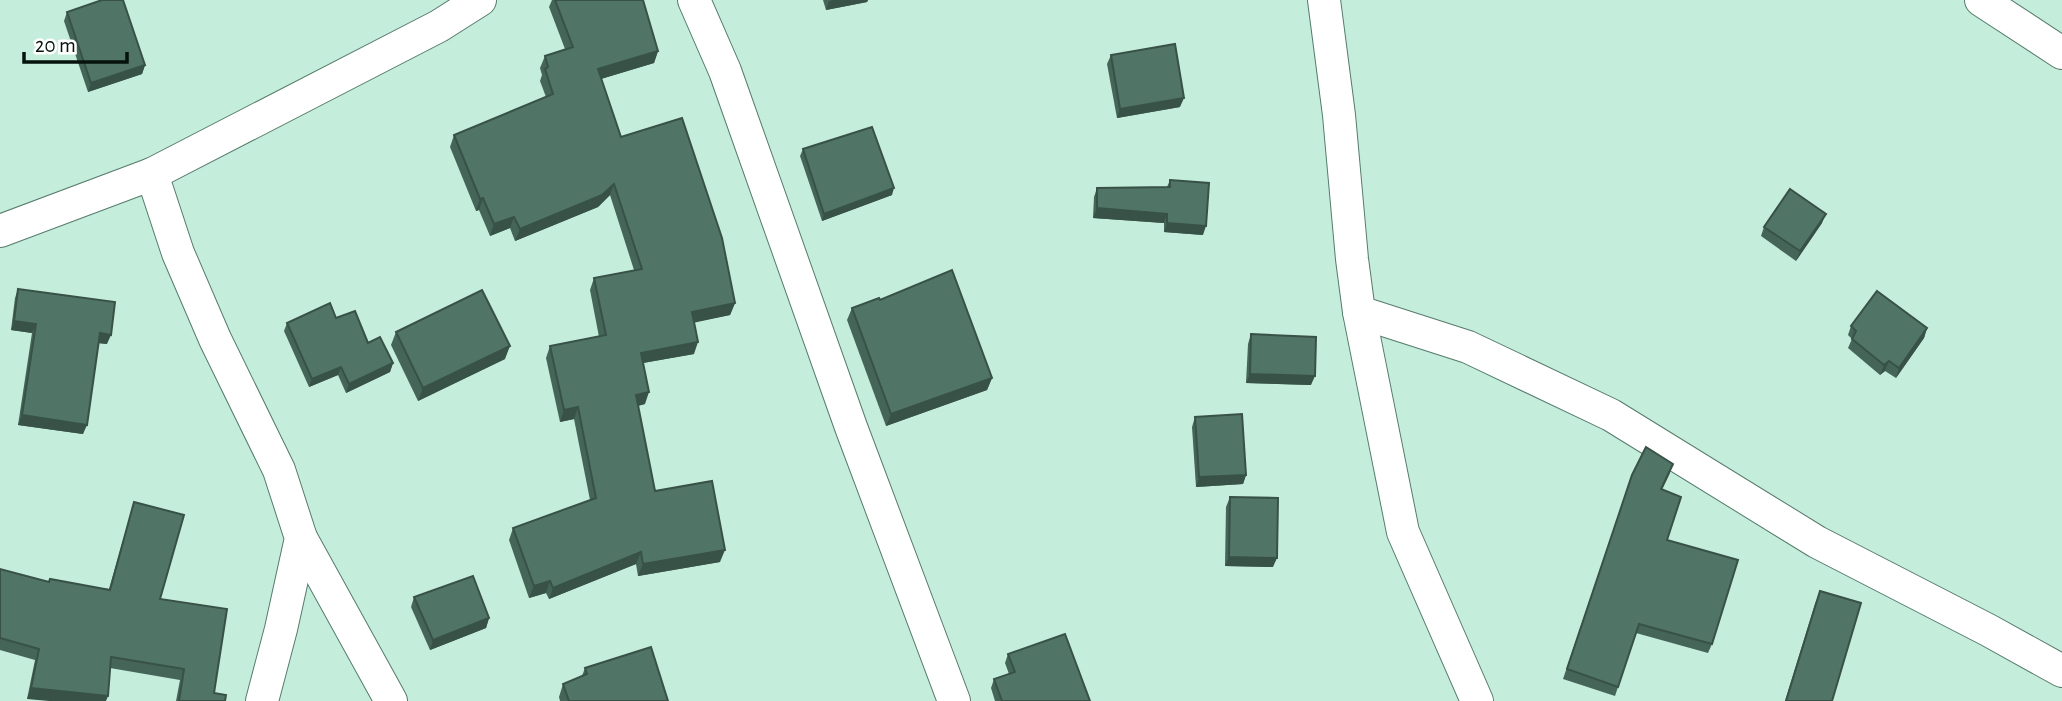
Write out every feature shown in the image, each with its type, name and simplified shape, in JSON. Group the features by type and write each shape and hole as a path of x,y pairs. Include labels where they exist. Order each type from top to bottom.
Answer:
{"street":[{"path":"0,231 152,174 439,26 480,0"},
{"path":"694,0 725,71 851,428 954,701"},
{"path":"1324,0 1359,312 1403,532 1477,701"},
{"path":"1981,0 2062,53"},
{"path":"152,174 178,253 215,339 279,470 301,538 391,701"},
{"path":"1359,312 1468,347 1611,415 1816,542 2062,671"},
{"path":"262,701 301,538"}],"building":[{"path":"102,0 123,0 145,65 91,83 67,12"},
{"path":"555,0 643,0 658,51 598,69 621,137 682,118 722,238 735,303 692,312 698,342 641,353 649,392 636,395 655,491 712,481 725,550 643,564 641,552 553,588 550,581 534,586 513,528 596,498 578,407 564,410 550,346 606,335 594,278 642,269 614,184 602,195 520,229 514,217 494,224 483,198 480,199 454,135 553,94 545,69 548,67 545,56 573,47"},
{"path":"1175,44 1184,98 1120,109 1111,55"},
{"path":"872,127 894,188 824,214 803,149"},
{"path":"1170,180 1209,183 1206,226 1167,223 1167,214 1097,208 1097,188 1170,187"},
{"path":"1790,189 1826,214 1800,251 1764,227"},
{"path":"952,270 992,378 891,414 852,308 879,298 880,300"},
{"path":"18,289 115,302 111,335 100,333 87,425 22,415 36,324 14,321"},
{"path":"482,290 510,346 423,388 396,332"},
{"path":"1877,291 1927,328 1899,368 1889,361 1884,365 1852,339 1856,331 1851,326"},
{"path":"330,303 336,318 355,311 368,343 380,337 393,363 349,384 341,367 312,379 287,323"},
{"path":"1251,334 1316,337 1315,376 1250,374"},
{"path":"1242,414 1246,475 1199,477 1195,417"},
{"path":"1646,447 1673,464 1661,489 1681,497 1667,540 1738,560 1712,644 1639,624 1618,687 1567,669 1632,475"},
{"path":"1230,497 1278,498 1277,558 1229,557"},
{"path":"134,502 184,515 160,599 227,609 214,693 226,695 225,701 179,701 184,669 111,657 108,696 31,688 39,649 0,638 0,569 49,582 50,579 110,590"},
{"path":"473,576 489,618 433,640 414,597"},
{"path":"1820,591 1861,603 1832,701 1786,701"},
{"path":"1065,634 1090,701 1002,701 994,679 1015,672 1008,654"},
{"path":"651,647 668,701 569,701 563,684 587,674 585,668"}]}
